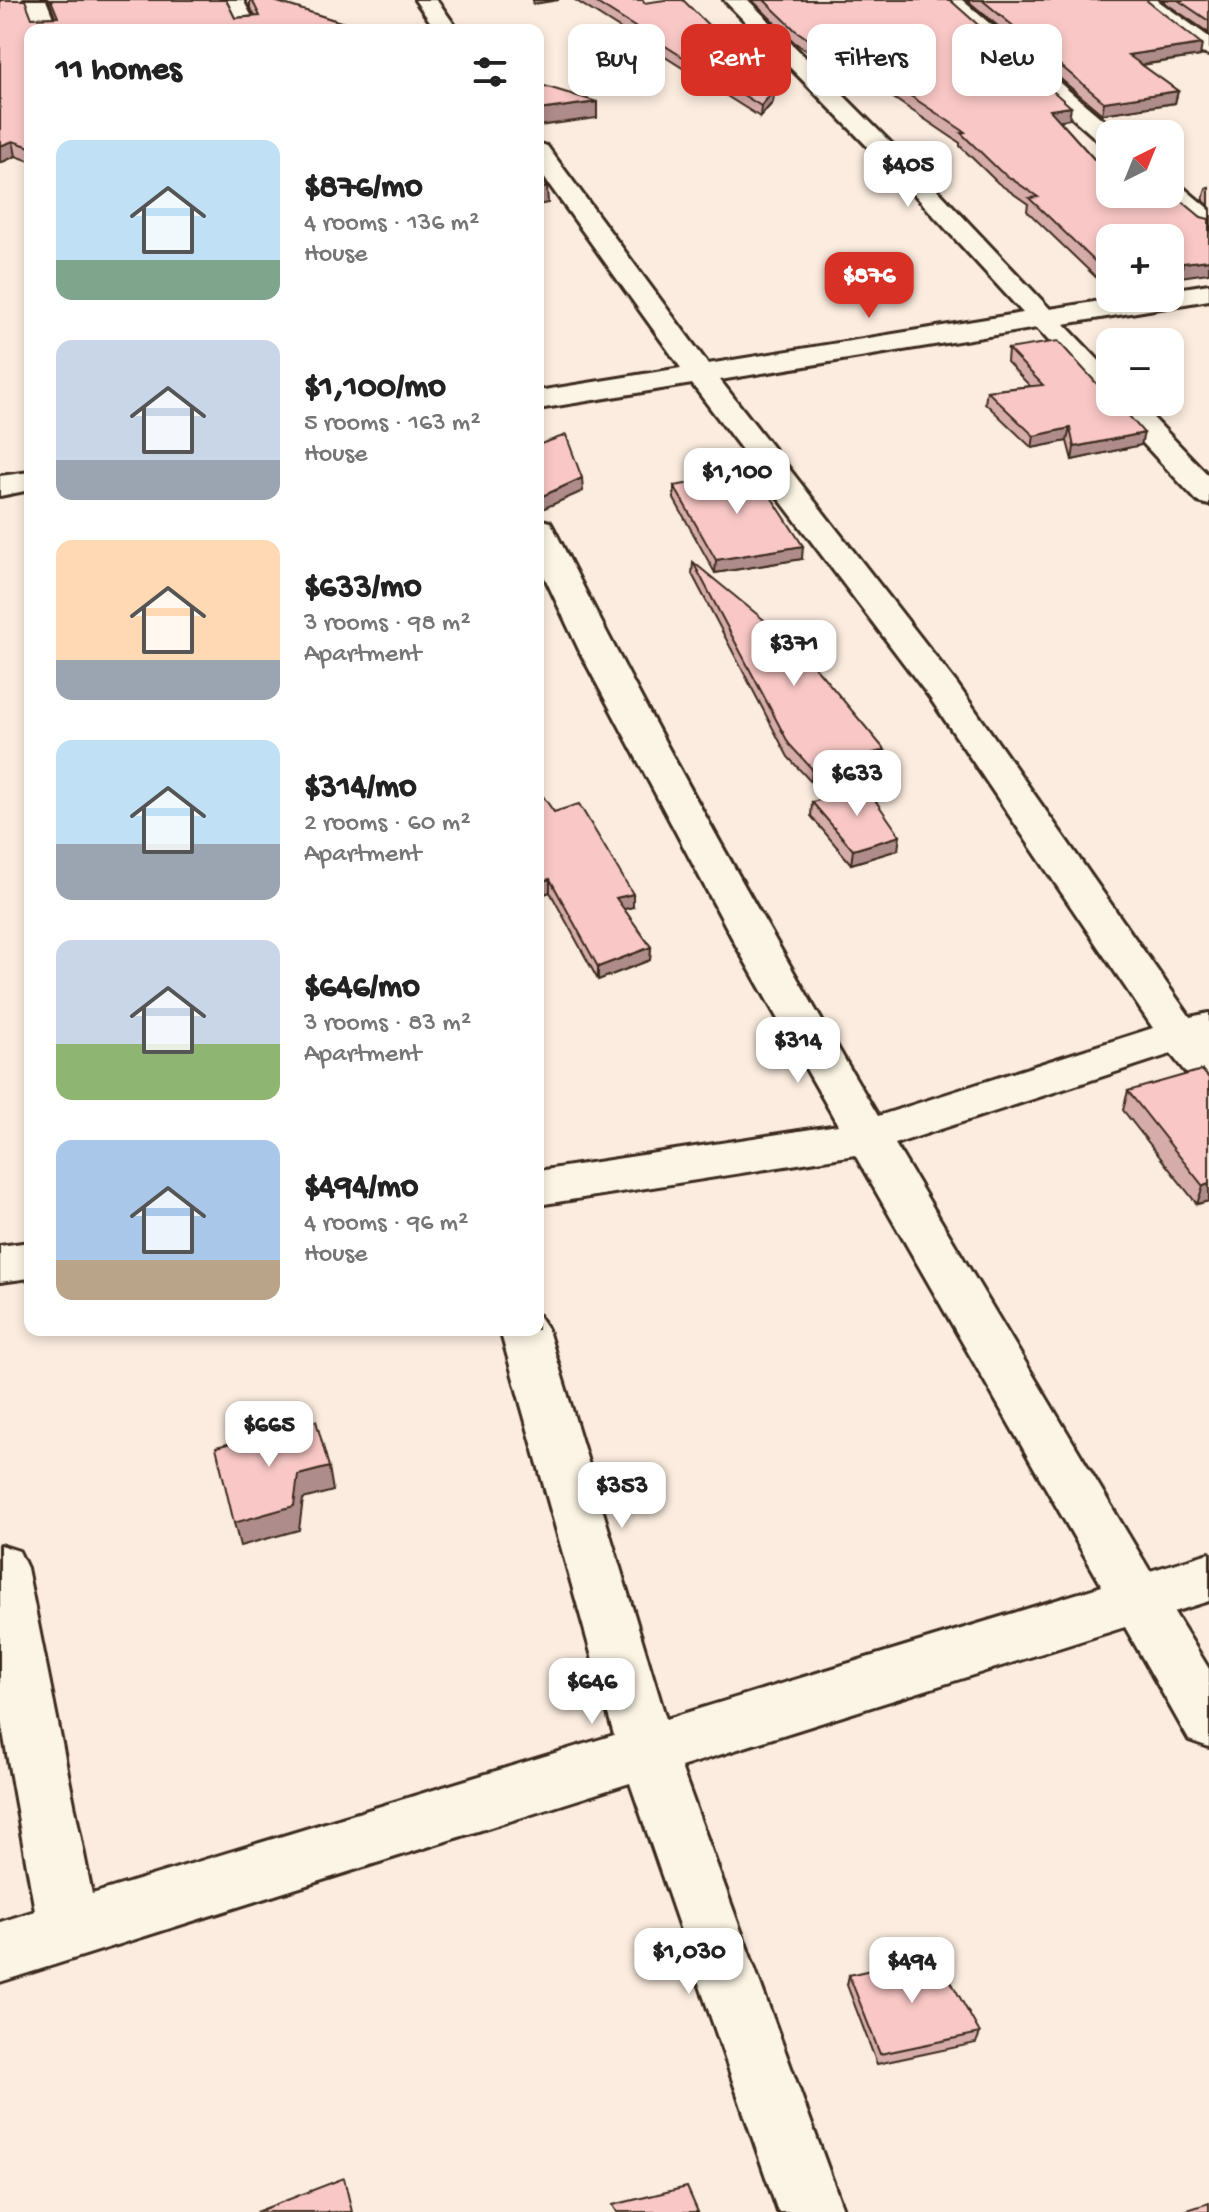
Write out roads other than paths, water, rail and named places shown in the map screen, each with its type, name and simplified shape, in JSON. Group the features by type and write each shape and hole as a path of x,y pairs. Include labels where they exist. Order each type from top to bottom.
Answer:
{"street":[{"path":"35,0 45,24"},
{"path":"232,0 245,24"},
{"path":"426,0 443,24"},
{"path":"735,0 922,188 1096,375"},
{"path":"949,0 1096,126"},
{"path":"1143,0 1209,48"},
{"path":"544,159 700,374 944,692 1194,1031 1209,1072"},
{"path":"1184,201 1209,222"},
{"path":"544,399 1209,292"},
{"path":"1134,416 1209,495"},
{"path":"0,486 24,482"},
{"path":"544,541 598,652 743,922 1209,1721"},
{"path":"544,1187 866,1137 1194,1031"},
{"path":"0,1264 24,1261"},
{"path":"526,1336 647,1751 811,2212"},
{"path":"0,1568 69,1931"},
{"path":"0,1952 1209,1577"}]}
